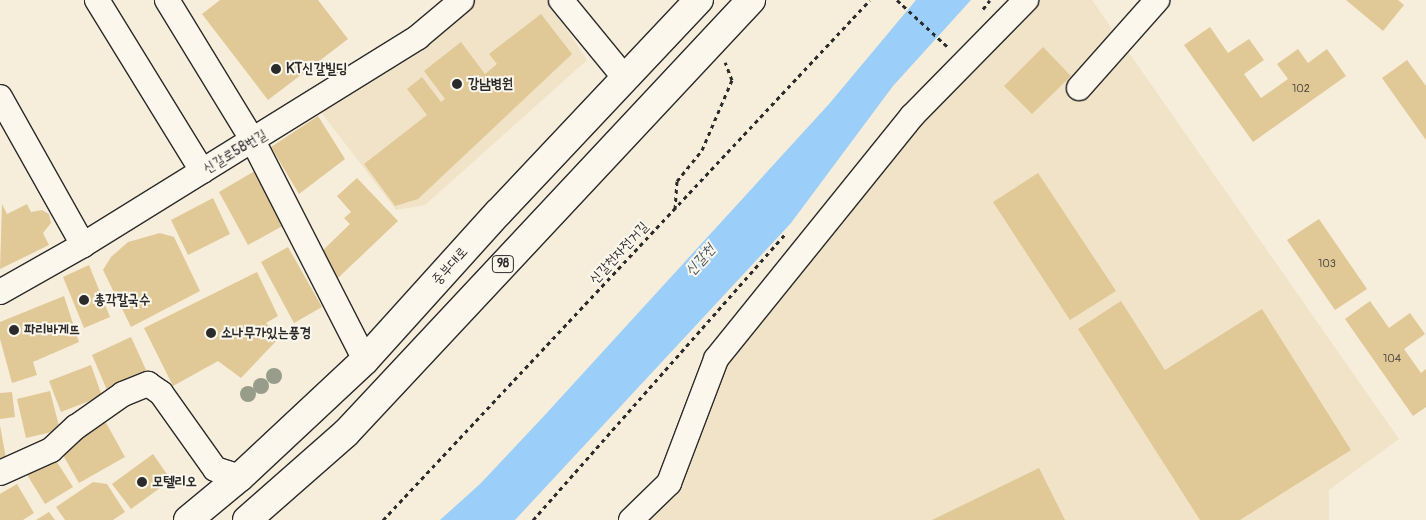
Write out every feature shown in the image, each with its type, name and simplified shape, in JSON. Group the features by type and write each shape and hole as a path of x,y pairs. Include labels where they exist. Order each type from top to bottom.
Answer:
{"main road":[{"name":"중부대로","path":"188,520 240,478 365,360 624,77 699,0"},
{"name":"98","path":"247,520 346,433 751,0"}],"street":[{"path":"97,0 202,171"},
{"path":"167,0 254,141 365,360"},
{"name":"신갈로58번길","path":"0,292 83,245 254,141 418,37 462,0"},
{"path":"561,0 624,77"},
{"path":"631,520 669,483 716,359 912,116 1026,0"},
{"path":"1079,88 1158,0"},
{"path":"0,98 83,245"},
{"path":"0,473 51,450 76,427 123,394 148,384 161,393 215,469 240,478"}],"path":[{"name":"신갈천자전거길","path":"383,520 870,0"},
{"path":"897,0 941,43 949,47"},
{"path":"978,14 990,0"},
{"path":"675,210 677,181 702,150 732,80 716,37"},
{"path":"942,55 955,40"},
{"path":"533,520 791,227"}],"shaded area":[{"name":"강남병원","path":"475,0 547,0 587,60 425,205 396,210 317,107 429,37"},
{"path":"1026,0 1092,0 1399,439 1329,490 1329,520 631,520 669,483 716,359"}],"water":[{"name":"신갈천","path":"916,0 971,0 893,86 791,223 515,520 440,520 480,484 544,416 829,104"}],"building":[{"name":"KT신갈빌딩","path":"220,0 318,0 348,39 268,100 202,14"},
{"path":"1346,0 1398,0 1404,5 1383,31"},
{"path":"541,14 572,54 418,199 395,206 364,164 427,115 407,89 422,77 441,102 445,99 424,71 461,42 485,74 497,64 489,54"},
{"path":"1210,27 1228,53 1249,39 1264,60 1244,74 1261,98 1288,79 1277,64 1298,49 1308,63 1327,49 1346,76 1253,142 1184,45"},
{"path":"1043,47 1071,76 1032,114 1004,86"},
{"path":"1407,60 1426,86 1426,140 1382,78"},
{"path":"318,116 345,159 299,194 271,147"},
{"path":"258,169 288,223 248,245 219,192"},
{"path":"1038,173 1116,291 1070,320 993,202"},
{"path":"357,178 398,221 338,278 317,256 350,224 344,218 351,212 337,196"},
{"path":"213,198 230,234 188,255 171,220"},
{"path":"2,204 7,214 27,204 31,212 42,210 49,214 51,223 43,233 49,245 0,269"},
{"path":"1319,219 1367,289 1335,310 1287,240"},
{"path":"160,233 174,237 200,291 131,327 103,270 111,257 128,242"},
{"path":"288,247 322,307 294,323 261,262"},
{"path":"89,265 110,317 84,328 63,277"},
{"name":"소나무가있는풍경","path":"257,272 278,316 266,323 279,338 241,378 218,361 173,386 144,328"},
{"path":"64,296 79,342 33,362 37,375 12,383 0,339 0,322"},
{"path":"1121,301 1165,370 1262,309 1351,450 1240,520 1200,520 1078,329"},
{"path":"1370,301 1389,328 1410,313 1425,334 1404,349 1421,373 1426,369 1426,407 1413,416 1345,319"},
{"path":"131,337 147,372 107,390 92,355"},
{"path":"91,365 102,396 61,412 49,381"},
{"path":"50,391 60,430 26,438 17,399"},
{"path":"12,392 15,417 0,419 0,393"},
{"path":"104,419 125,457 79,483 60,450"},
{"path":"0,425 7,464 0,466"},
{"name":"모텔리오","path":"153,454 171,480 131,509 112,484"},
{"path":"53,456 73,487 45,504 26,473"},
{"path":"1039,468 1065,520 932,520"},
{"path":"93,482 107,484 125,512 113,520 65,520 56,507"},
{"path":"17,484 34,513 23,520 0,520 0,494"},
{"path":"49,512 55,520 36,520"}],"place":[{"name":"KT신갈빌딩","path":"276,69"},
{"name":"강남병원","path":"457,84"},
{"name":"총각칼국수","path":"84,300"},
{"name":"파리바게뜨","path":"14,330"},
{"name":"소나무가있는풍경","path":"211,333"},
{"name":"모텔리오","path":"142,482"}]}
